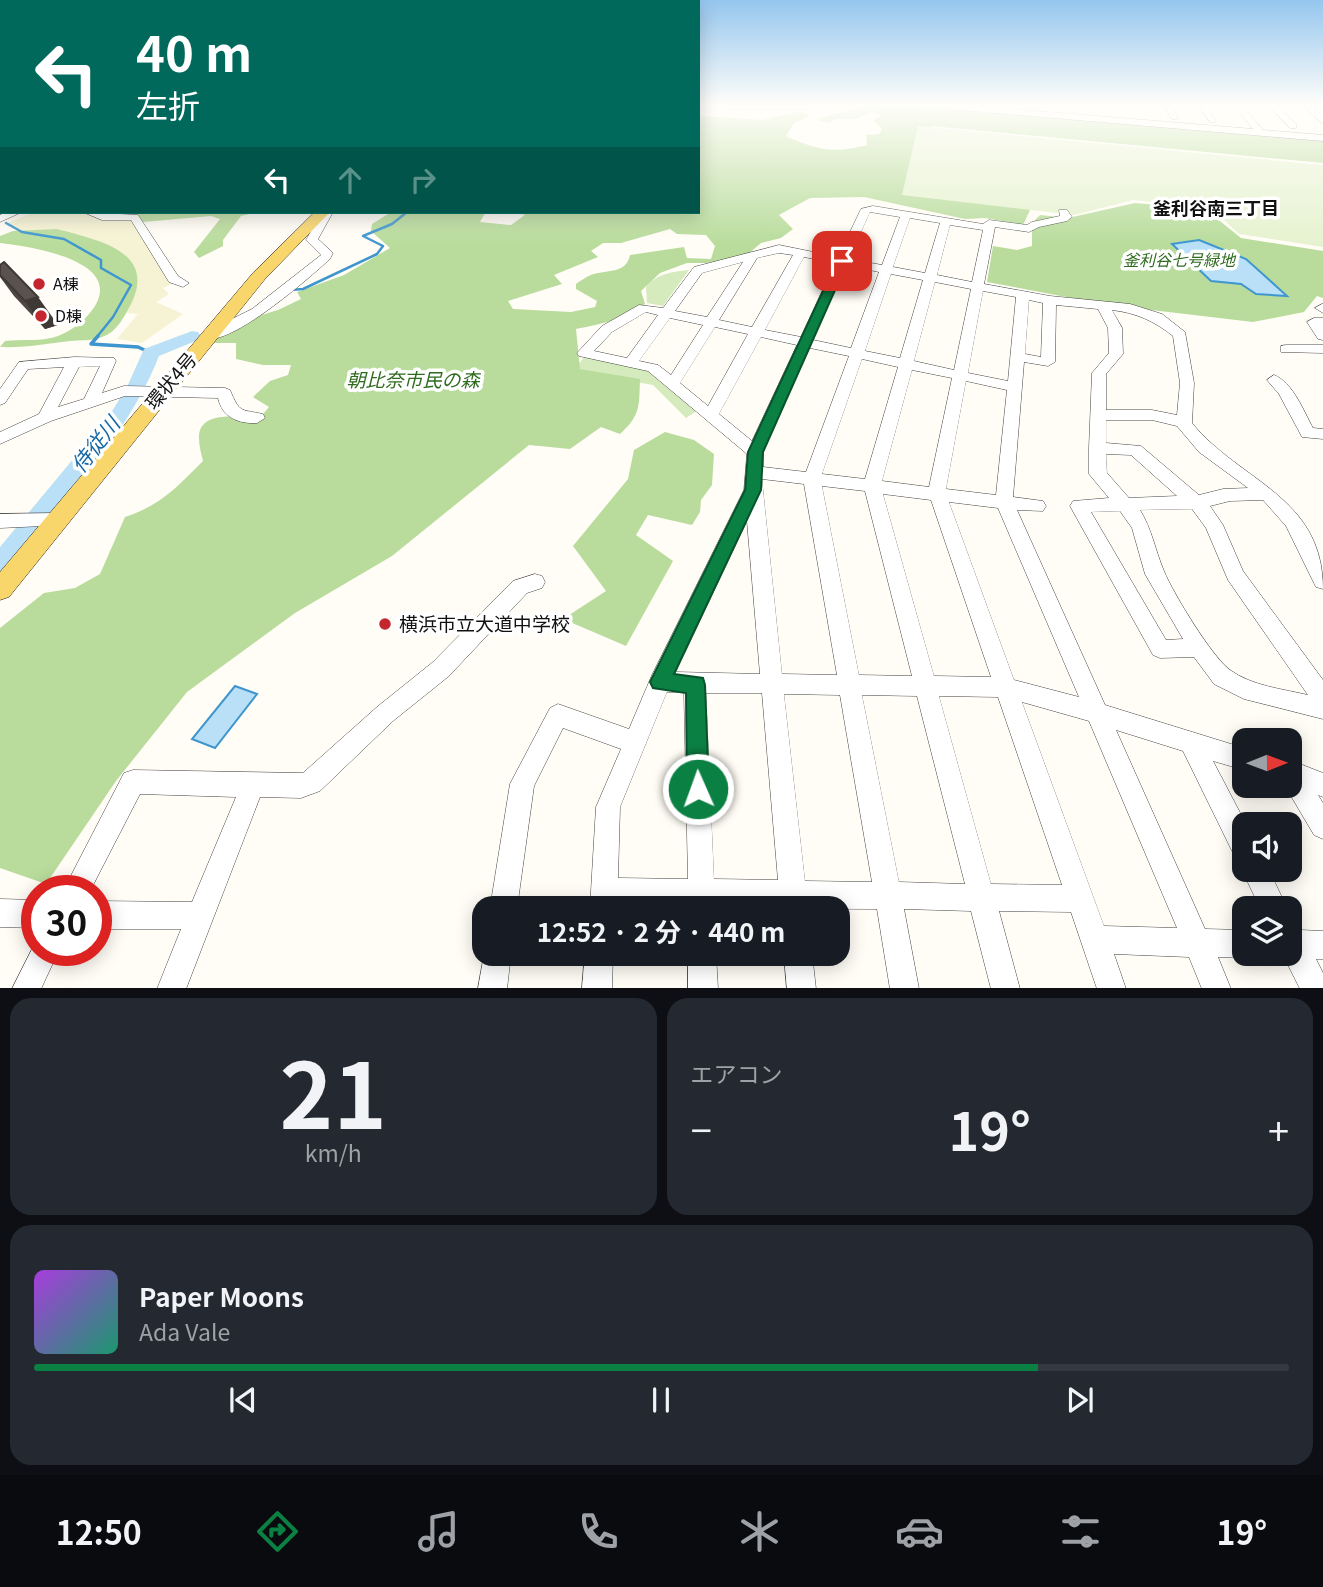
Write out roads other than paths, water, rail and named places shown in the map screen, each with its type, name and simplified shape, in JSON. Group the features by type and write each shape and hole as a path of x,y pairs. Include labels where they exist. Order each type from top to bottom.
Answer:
{"main road":[{"name":"環状4号","path":"0,590 258,276 322,214"}],"street":[{"path":"793,896 753,481 755,452 866,209 989,228"},
{"path":"1063,212 1066,217 1063,219 1029,229 989,223 937,492 1112,988"},
{"path":"94,214 102,217 134,218 173,279 183,283"},
{"path":"209,336 225,330 268,303 326,256 327,253 312,240 327,214"},
{"path":"905,988 812,479 906,214"},
{"path":"946,221 872,486 1006,988"},
{"path":"631,362 698,270 779,249 1050,300 1130,308 1148,313 1180,335 1187,383 1183,422"},
{"path":"712,413 800,253"},
{"path":"673,383 751,257"},
{"path":"1023,294 1004,500 1217,988"},
{"path":"1018,357 1048,362 1050,300"},
{"path":"1104,307 1115,328 1116,354 1099,373 1098,474 1134,516 1141,528 1155,574 1199,648 1222,677 1252,692 1323,709"},
{"path":"755,452 712,413 653,368 584,353 607,329 644,308 1014,387"},
{"path":"1323,313 1314,322 1323,336"},
{"path":"1323,342 1318,342 1323,349"},
{"path":"1286,349 1323,349"},
{"path":"45,417 75,361"},
{"path":"0,401 24,365 109,361 90,402"},
{"path":"1274,380 1285,392 1307,433 1323,434"},
{"path":"0,439 45,417 124,391 225,393 224,397 231,410 247,419 257,418"},
{"path":"1097,415 1152,415 1183,422 1207,452 1286,512 1313,567 1323,581"},
{"path":"0,419 19,430"},
{"path":"1097,448 1135,450 1195,502 1214,525 1236,575 1323,698"},
{"path":"753,481 812,479 1037,506"},
{"path":"603,896 608,807 633,742 753,481"},
{"path":"1199,648 1160,649 1079,506 1195,502 1223,498 1223,495 1265,494"},
{"path":"0,521 58,520"},
{"path":"84,875 133,782 301,786 311,782 385,714 440,669 520,587 535,582"},
{"path":"660,682 695,685 1004,687 1232,756"},
{"path":"695,685 701,896"},
{"path":"505,896 522,784 558,715 633,742"},
{"path":"1192,744 1232,824"},
{"path":"1302,777 1323,785"},
{"path":"171,988 253,785"},
{"path":"1302,792 1323,826"},
{"path":"850,898 889,896 1082,899"},
{"path":"0,914 21,914"},
{"path":"112,915 200,916"},
{"path":"1095,940 1232,944"},
{"path":"1302,943 1323,945"},
{"path":"1302,963 1315,988"},
{"path":"27,988 38,966"},
{"path":"492,988 495,966"},
{"path":"597,988 598,966"},
{"path":"702,966 703,988"},
{"path":"800,966 802,988"}],"water":[{"path":"1199,240 1246,259 1287,296 1256,294 1241,284 1211,281 1172,244"},
{"path":"235,686 257,694 215,748 192,739"}],"waterway":[{"name":"侍従川","path":"290,290 303,289 377,254 383,246 363,236 392,224 404,214"},
{"path":"6,223 22,232 64,239 101,260 101,268 131,285 113,317 96,338"},
{"path":"98,336 91,344 138,347 151,353"},
{"name":"侍従川","path":"0,564 118,419 137,387 151,353 192,336"}],"place":[{"name":"A棟","path":"39,284"},
{"name":"D棟","path":"41,316"},
{"name":"横浜市立大道中学校","path":"385,624"}],"district":[{"name":"釜利谷南三丁目","path":"1216,209"}],"park label":[{"name":"釜利谷七号緑地","path":"1179,260"},
{"name":"朝比奈市民の森","path":"413,380"}]}
